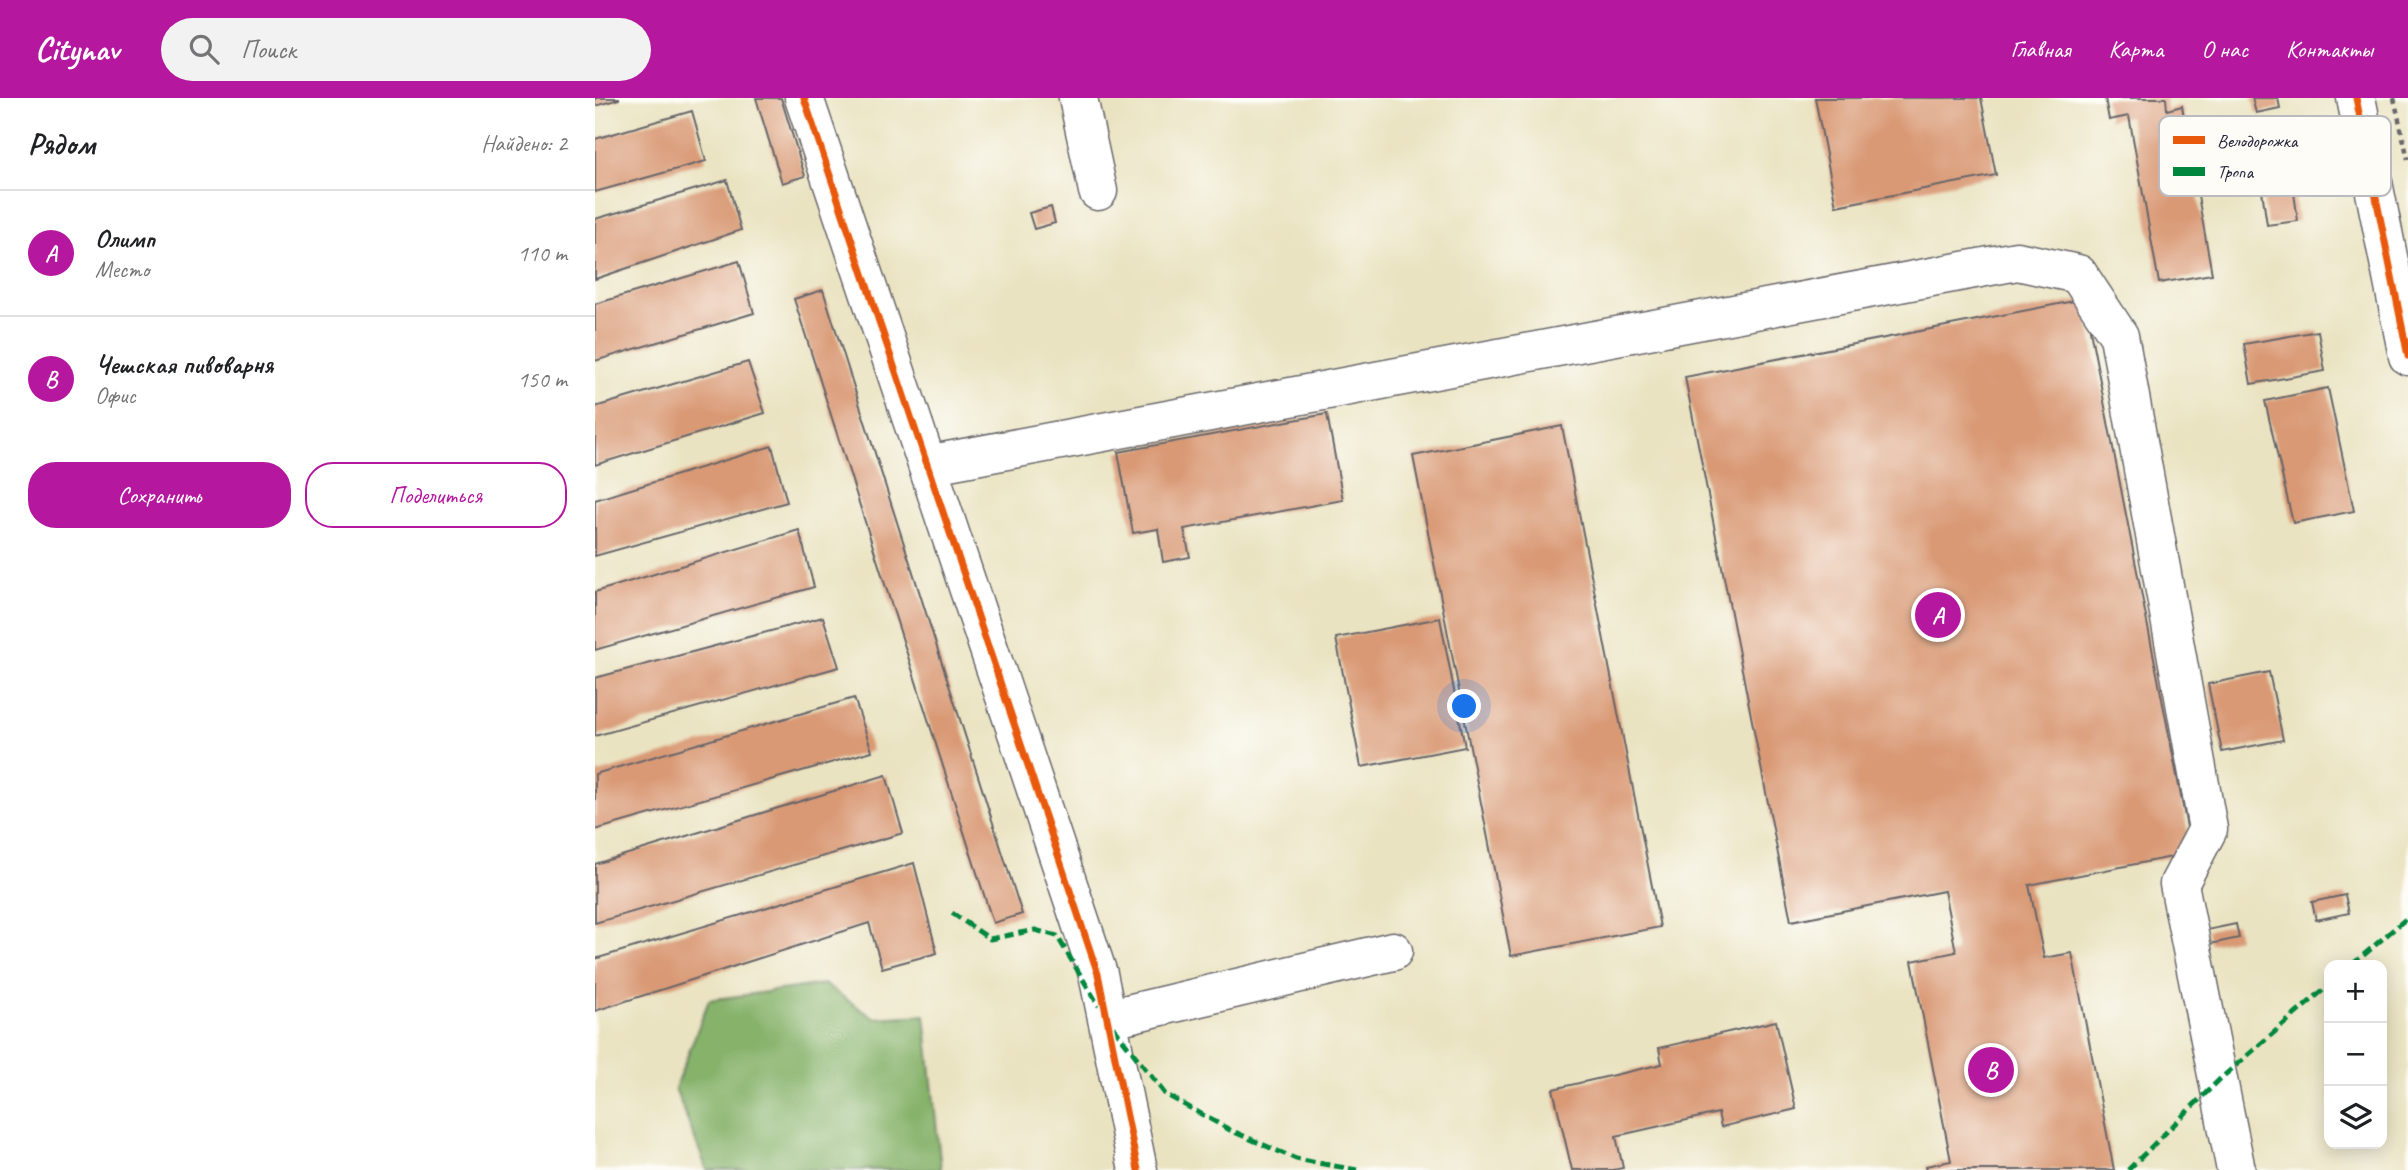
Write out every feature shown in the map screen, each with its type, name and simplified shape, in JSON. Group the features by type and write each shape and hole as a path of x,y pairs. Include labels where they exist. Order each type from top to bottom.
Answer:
{"street":[{"path":"804,98 1098,974 1138,1170"},
{"path":"1078,98 1098,191"},
{"path":"2356,98 2360,116"},
{"path":"2377,196 2405,332"},
{"path":"927,465 2017,261 2078,274 2119,336 2207,829 2179,884 2236,1170"},
{"path":"1107,1019 1393,951"}],"path":[{"path":"2394,98 2408,159"}],"green space":[{"path":"824,984 874,1018 925,1015 941,1170 707,1170 675,1088 709,1000"}],"building":[{"path":"595,98 619,98 619,99 595,106"},
{"path":"756,98 781,98 805,176 782,183"},
{"path":"1815,98 1981,98 1996,175 1836,206"},
{"path":"2105,98 2166,98 2167,110 2182,106 2184,116 2159,116 2159,196 2198,196 2212,274 2159,283 2129,116 2109,120"},
{"path":"2252,98 2278,98 2280,108 2256,113"},
{"path":"692,111 706,161 595,192 595,139"},
{"path":"727,180 741,230 595,279 595,219"},
{"path":"2263,196 2294,196 2298,221 2267,225"},
{"path":"1051,207 1055,223 1034,229 1029,213"},
{"path":"739,261 754,313 595,361 595,304"},
{"path":"823,290 1022,914 993,923 794,299"},
{"path":"2084,299 2192,853 2029,885 2044,958 2072,953 2114,1170 1927,1170 1926,1166 1951,1161 1912,961 1956,952 1944,891 1791,921 1685,377"},
{"path":"2318,331 2325,371 2251,384 2244,344"},
{"path":"748,362 765,413 595,465 595,407"},
{"path":"2328,388 2354,511 2293,523 2265,401"},
{"path":"1327,414 1343,500 1184,529 1190,557 1163,562 1158,529 1133,533 1118,452"},
{"path":"1562,426 1660,927 1511,956 1413,456"},
{"path":"772,446 787,502 595,556 595,500"},
{"path":"799,530 814,587 595,650 595,592"},
{"path":"823,617 839,667 595,736 595,678"},
{"path":"1440,618 1465,747 1361,767 1336,638"},
{"path":"2269,672 2283,740 2222,752 2208,684"},
{"path":"854,698 872,751 595,830 595,774"},
{"path":"886,775 903,833 595,923 595,864"},
{"path":"914,863 937,953 882,968 869,923 595,1011 595,959"},
{"path":"2345,895 2349,913 2316,920 2312,902"},
{"path":"2236,924 2239,938 2210,944 2207,930"},
{"path":"1776,1021 1796,1109 1721,1127 1718,1113 1616,1136 1623,1168 1572,1170 1553,1089 1662,1064 1659,1048"}],"marked path":[{"path":"952,913 990,939 1035,930 1057,936 1099,1006"},
{"path":"2358,960 2408,917"},
{"path":"2128,1170 2219,1080 2324,989"},
{"path":"1113,1027 1165,1094 1230,1130 1296,1159 1357,1170"}],"cycle path":[{"path":"804,98 1098,974 1138,1170"},
{"path":"2356,98 2360,116"},
{"path":"2376,196 2408,356"}],"place":[{"name":"Олимп","path":"1938,615"},
{"name":"Чешская пивоварня","path":"1991,1070"}]}
